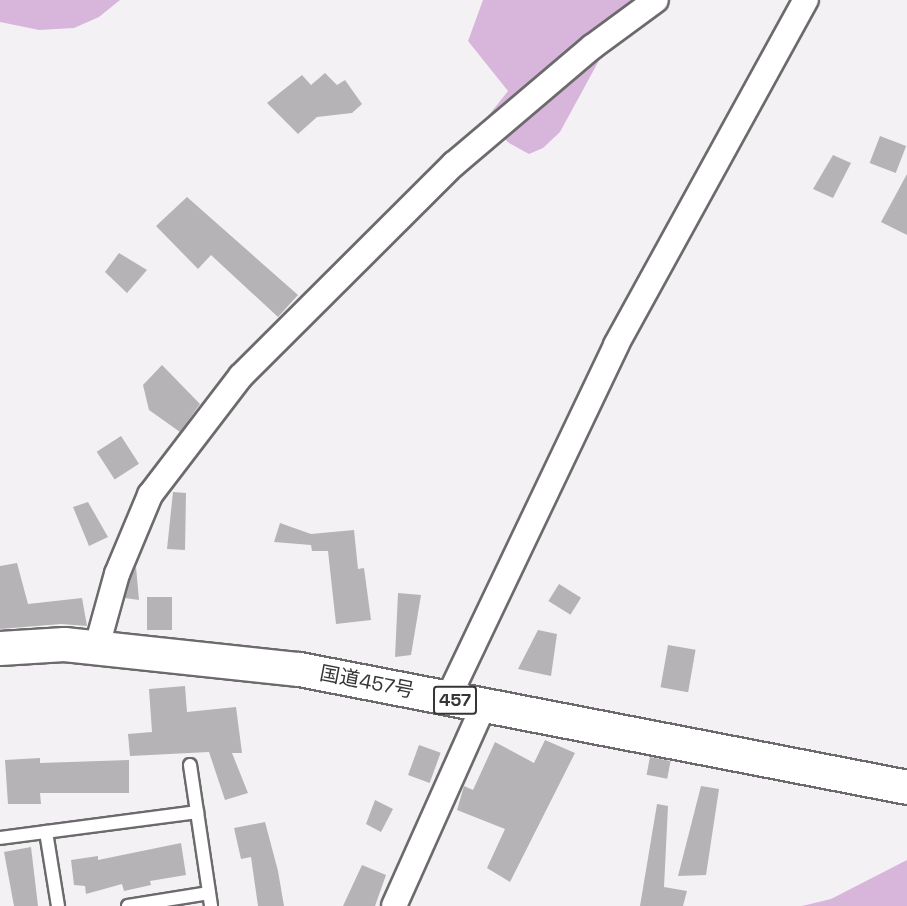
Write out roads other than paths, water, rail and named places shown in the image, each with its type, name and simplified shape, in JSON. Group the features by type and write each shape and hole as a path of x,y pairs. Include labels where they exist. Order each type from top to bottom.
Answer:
{"highway":[{"name":"国道457号","path":"0,648 64,644 98,646 299,669 907,787"}],"street":[{"path":"98,646 117,574 150,495 241,376 454,164 592,47 656,0"},
{"path":"448,698 616,345 806,0"},
{"path":"394,906 484,705"}],"lane":[{"path":"190,765 211,906"},
{"path":"0,838 197,812"},
{"path":"46,832 58,906"},
{"path":"128,906 209,893"}]}
